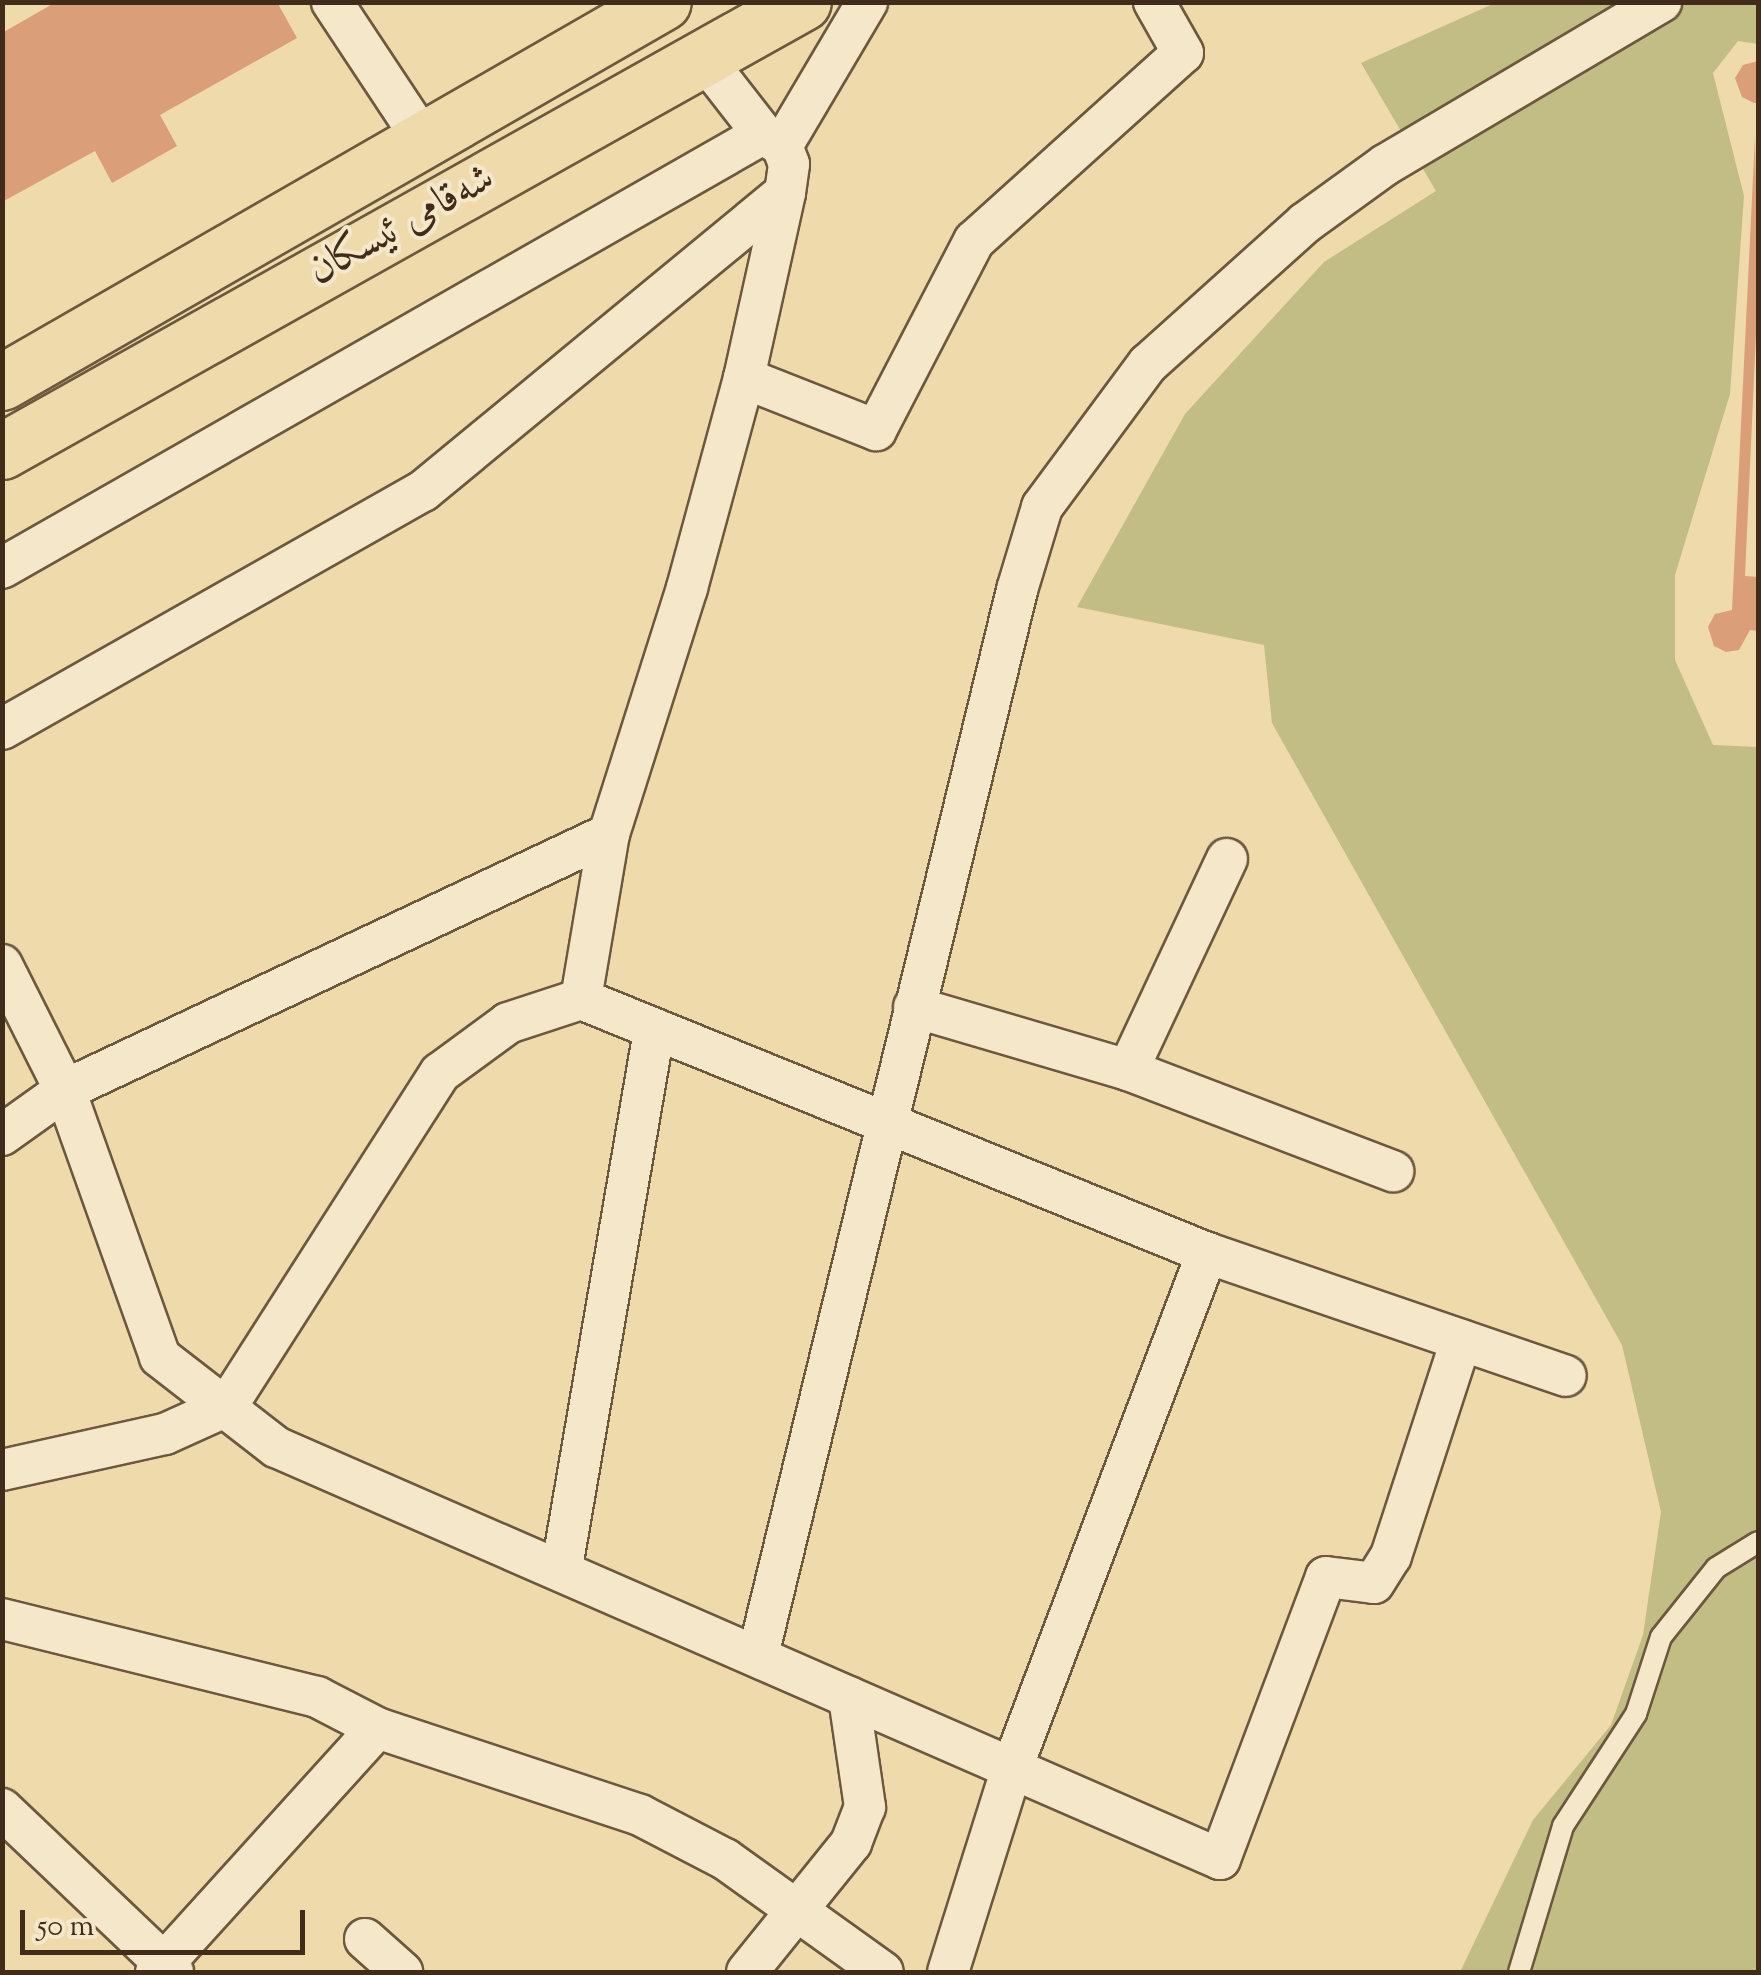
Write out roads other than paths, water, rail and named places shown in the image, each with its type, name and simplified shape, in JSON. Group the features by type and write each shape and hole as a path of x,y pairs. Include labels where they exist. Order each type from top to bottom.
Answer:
{"main road":[{"name":"شەقامی ئیسکان","path":"2,382 663,2"},
{"name":"شەقامی ئیسکان","path":"2,451 803,2"}],"street":[{"path":"332,2 422,138"},
{"path":"2,568 772,140 867,2"},
{"path":"744,378 876,430 974,241 1183,53 1154,2"},
{"path":"758,1655 1016,590 1042,506 1148,364 1305,223 1385,166 1661,2"},
{"path":"581,998 609,834 687,588 744,378 786,194 788,164 703,57"},
{"path":"2,729 423,491 786,194"},
{"path":"2,1135 65,1090 609,834"},
{"path":"1128,1070 1227,859"},
{"path":"2,965 65,1090 160,1357 276,1447 562,1566 1220,1859 1326,1577 1374,1583 1391,1556 1461,1340"},
{"path":"2,1470 165,1434 226,1406 440,1073 508,1022 581,998 654,1032 1207,1254 1566,1376"},
{"path":"914,1007 1128,1070 1393,1171"},
{"path":"562,1566 654,1032"},
{"path":"948,1972 1012,1768 1207,1254"},
{"path":"2,1619 317,1697 377,1728 640,1815 725,1860 883,1972"},
{"path":"746,1972 851,1843 865,1807 849,1696"},
{"path":"2,1810 164,1970 377,1728"},
{"path":"365,1939 402,1972"}],"lane":[{"path":"1519,1972 1563,1826 1636,1714 1661,1637 1716,1568 1758,1542"}]}
